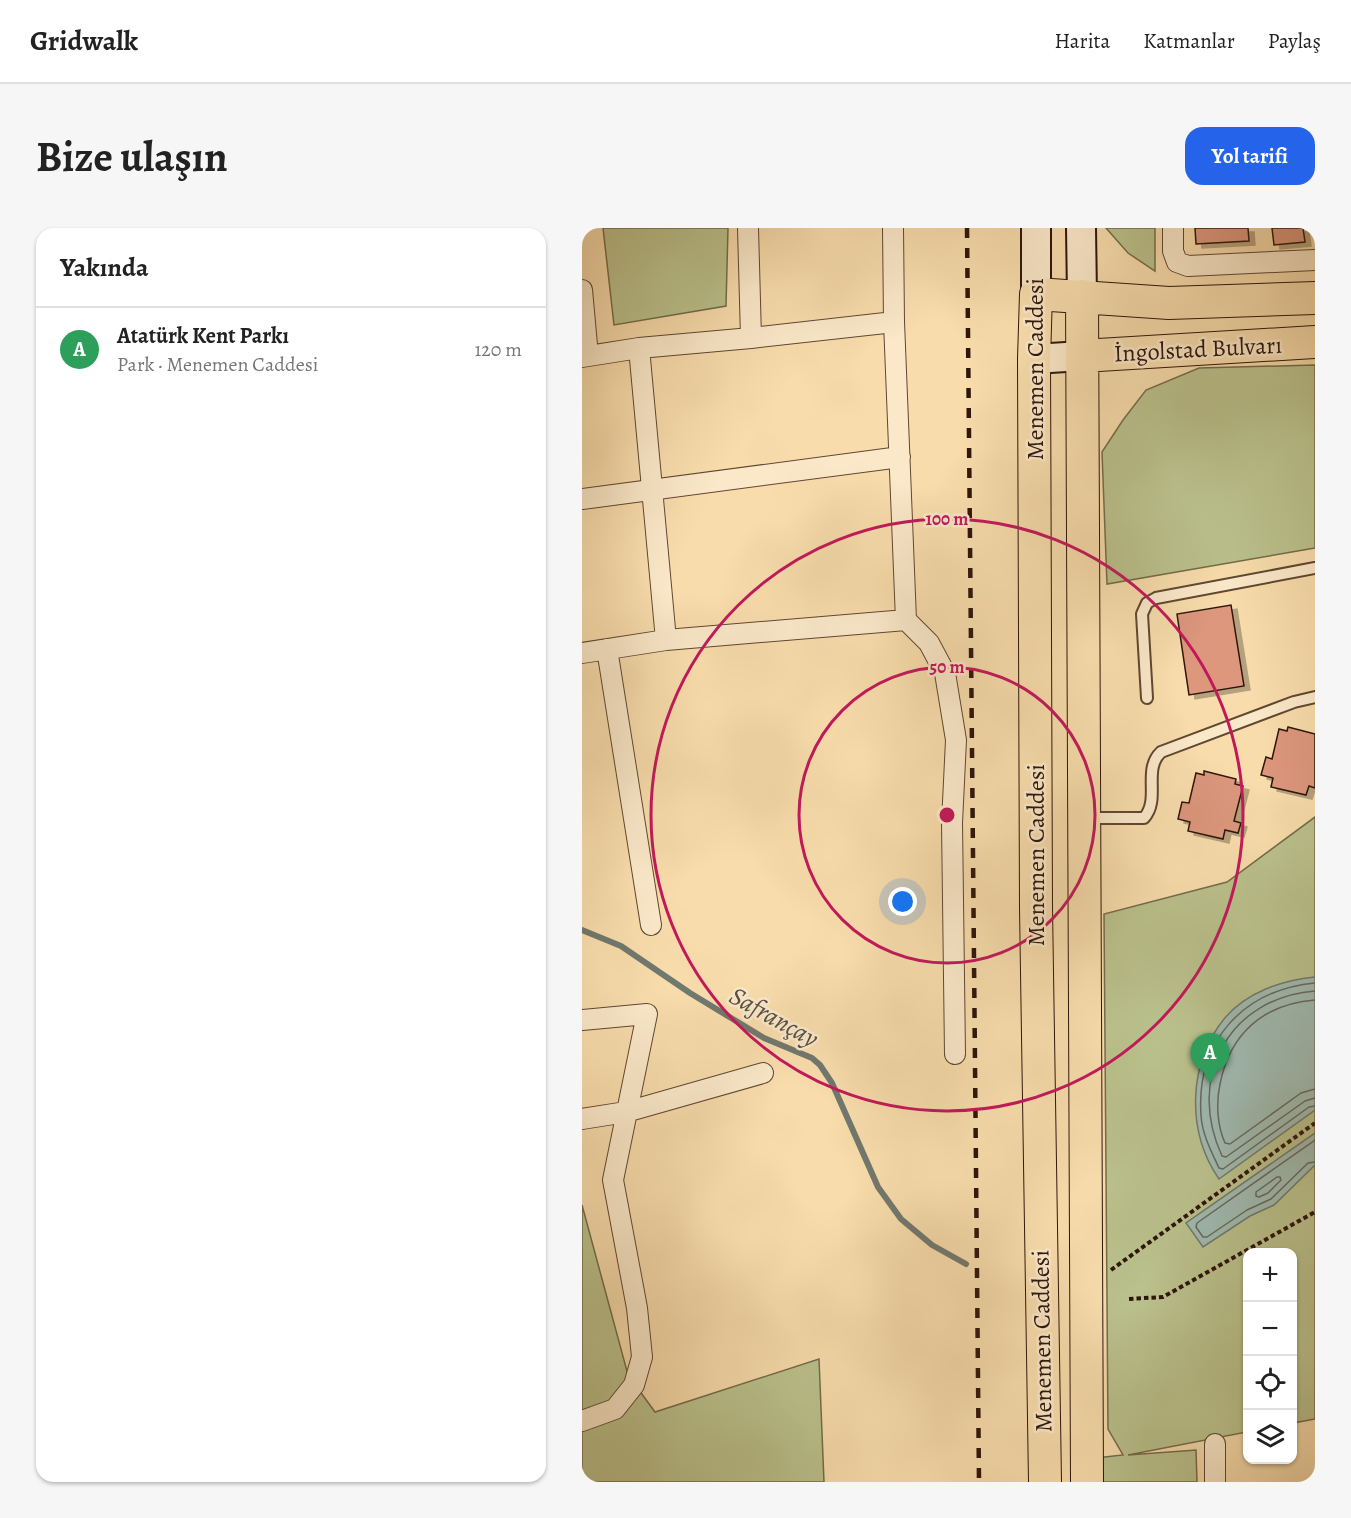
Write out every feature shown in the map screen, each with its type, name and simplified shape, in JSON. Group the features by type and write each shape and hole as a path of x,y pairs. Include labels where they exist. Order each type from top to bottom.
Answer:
{"main road":[{"name":"Menemen Caddesi","path":"1036,228 1034,359 1036,908 1044,1482"},
{"name":"Menemen Caddesi","path":"1081,228 1087,1482"},
{"name":"İngolstad Bulvarı","path":"1036,294 1169,303 1315,298"},
{"name":"İngolstad Bulvarı","path":"1082,356 1315,342"},
{"path":"1034,359 1082,356"}],"street":[{"path":"748,228 752,338"},
{"path":"893,228 894,322 906,620 930,643 945,673 956,740 952,822 955,1054"},
{"path":"1173,228 1173,251 1177,262 1188,266 1315,260"},
{"path":"582,290 585,357 639,348 894,322"},
{"path":"639,348 666,640"},
{"path":"582,499 900,457"},
{"path":"582,653 666,640 906,620"},
{"path":"607,649 651,925"},
{"path":"582,1020 648,1014 613,1180 637,1308 642,1357 634,1385 615,1409 582,1421"},
{"path":"582,1119 626,1112 763,1072"},
{"path":"1215,1444 1215,1482"}],"lane":[{"path":"1147,698 1142,614 1148,603 1156,598 1315,568"},
{"path":"1084,818 1144,818 1150,812 1152,800 1151,771 1156,757 1161,752 1294,702 1315,697"}],"path":[{"path":"1086,1287 1315,1123"},
{"path":"1130,1299 1163,1297 1315,1212"}],"green space":[{"path":"603,228 728,228 726,306 614,325"},
{"path":"1106,228 1155,228 1155,271 1128,253"},
{"path":"1315,365 1315,548 1107,584 1102,452 1146,390 1199,368"},
{"path":"1315,817 1315,1419 1297,1422 1297,1248 1243,1248 1243,1433 1128,1455 1196,1450 1197,1482 1087,1482 1087,1459 1123,1455 1108,1429 1104,914 1227,882"},
{"path":"582,1205 628,1375 655,1412 819,1359 824,1482 582,1482"}],"water":[{"path":"1315,977 1315,1110 1219,1179 1208,1160 1197,1119 1198,1077 1203,1056 1212,1037 1224,1019 1243,1001 1278,984"},
{"path":"1315,1133 1315,1165 1274,1205 1250,1216 1203,1247 1186,1223"}],"building":[{"path":"1195,228 1248,228 1249,241 1196,244"},
{"path":"1272,228 1303,228 1305,242 1274,245"},
{"path":"1231,605 1244,686 1189,695 1177,614"},
{"path":"1288,727 1315,734 1315,788 1309,786 1306,795 1271,787 1273,778 1261,775 1266,757 1272,759 1279,729 1287,731"},
{"path":"1204,771 1236,779 1235,784 1243,786 1234,821 1241,823 1238,833 1225,830 1223,839 1188,831 1190,822 1178,819 1182,802 1189,803 1196,773 1204,775"}],"waterway":[{"name":"Safrançay","path":"582,930 621,946 690,993 764,1038 812,1058 820,1065 832,1083 878,1187 901,1219 932,1245 966,1264"}],"railway":[{"path":"967,228 979,1482"}],"place":[{"name":"Atatürk Kent Parkı","path":"1210,1083"}]}
